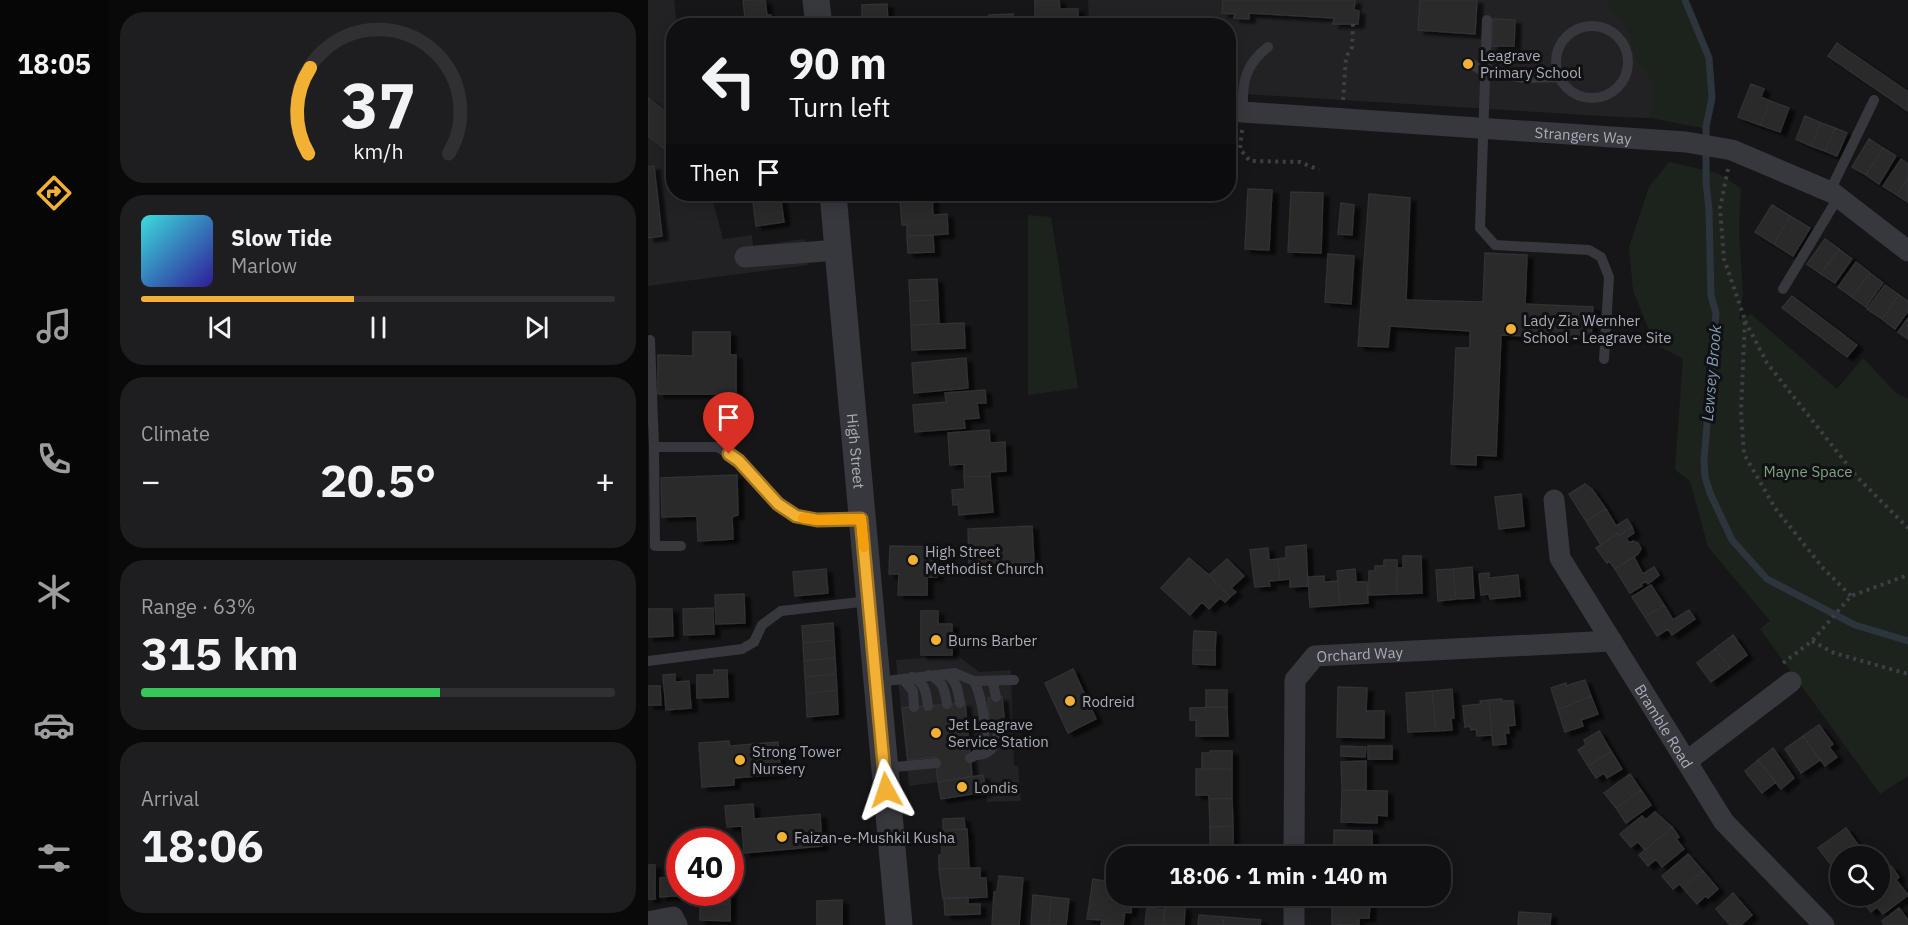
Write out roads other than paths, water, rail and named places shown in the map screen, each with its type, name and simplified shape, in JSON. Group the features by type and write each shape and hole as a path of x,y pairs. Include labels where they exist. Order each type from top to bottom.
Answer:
{"street":[{"path":"816,0 818,18"},
{"name":"Strangers Way","path":"1236,112 1686,142 1732,150 1834,194 1908,251"},
{"name":"High Street","path":"834,201 870,601 897,679 884,768 899,925"},
{"path":"745,257 838,250"},
{"name":"Bramble Road","path":"1554,500 1560,558 1724,822 1824,925"},
{"name":"Orchard Way","path":"1294,846 1295,680 1315,656 1612,641"},
{"path":"1687,761 1791,682"},
{"path":"1294,906 1294,925"},
{"path":"648,922 672,917 677,925"}],"lane":[{"path":"1487,20 1480,228 1496,245 1589,250 1601,257 1609,277 1604,359"},
{"path":"1592,26 1614,33 1622,42 1627,53 1629,65 1620,87 1599,98 1587,98 1575,94 1559,77 1556,66 1557,54 1562,43 1580,28 1592,26"},
{"path":"1236,112 1247,72 1255,57 1268,47"},
{"path":"1470,62 1485,72 1525,78 1559,77"},
{"path":"1782,289 1834,194 1874,100"},
{"path":"650,340 654,447 651,485 655,546 681,546"},
{"path":"654,447 718,447 739,461 778,504 796,516 817,520 861,519"},
{"path":"648,661 742,649 754,642 762,626 781,610 870,601"},
{"path":"897,679 955,673 974,681 1014,680"},
{"path":"946,674 954,679 958,687 960,703"},
{"path":"929,675 936,677 942,683 947,704"},
{"path":"897,679 920,680 925,688 928,706"},
{"path":"897,679 913,691 914,707"},
{"path":"974,681 984,710 982,748 974,757 993,749 998,736 998,728"},
{"path":"989,681 993,683 996,697"},
{"path":"884,768 925,762"}],"waterway":[{"name":"Lewsey Brook","path":"1685,0 1709,58 1712,98 1706,127 1706,182 1711,296 1716,313 1704,461 1705,477 1710,493 1732,540 1767,579 1855,625 1908,641"}],"place":[{"name":"Leagrave Primary School","path":"1468,64"},
{"name":"Lady Zia Wernher School - Leagrave Site","path":"1511,329"},
{"name":"High Street Methodist Church","path":"913,560"},
{"name":"Burns Barber","path":"936,640"},
{"name":"Rodreid","path":"1070,701"},
{"name":"Jet Leagrave Service Station","path":"936,733"},
{"name":"Strong Tower Nursery","path":"740,760"},
{"name":"Londis","path":"962,787"},
{"name":"Faizan-e-Mushkil Kusha","path":"782,837"}],"park label":[{"name":"Mayne Space","path":"1808,471"}]}
